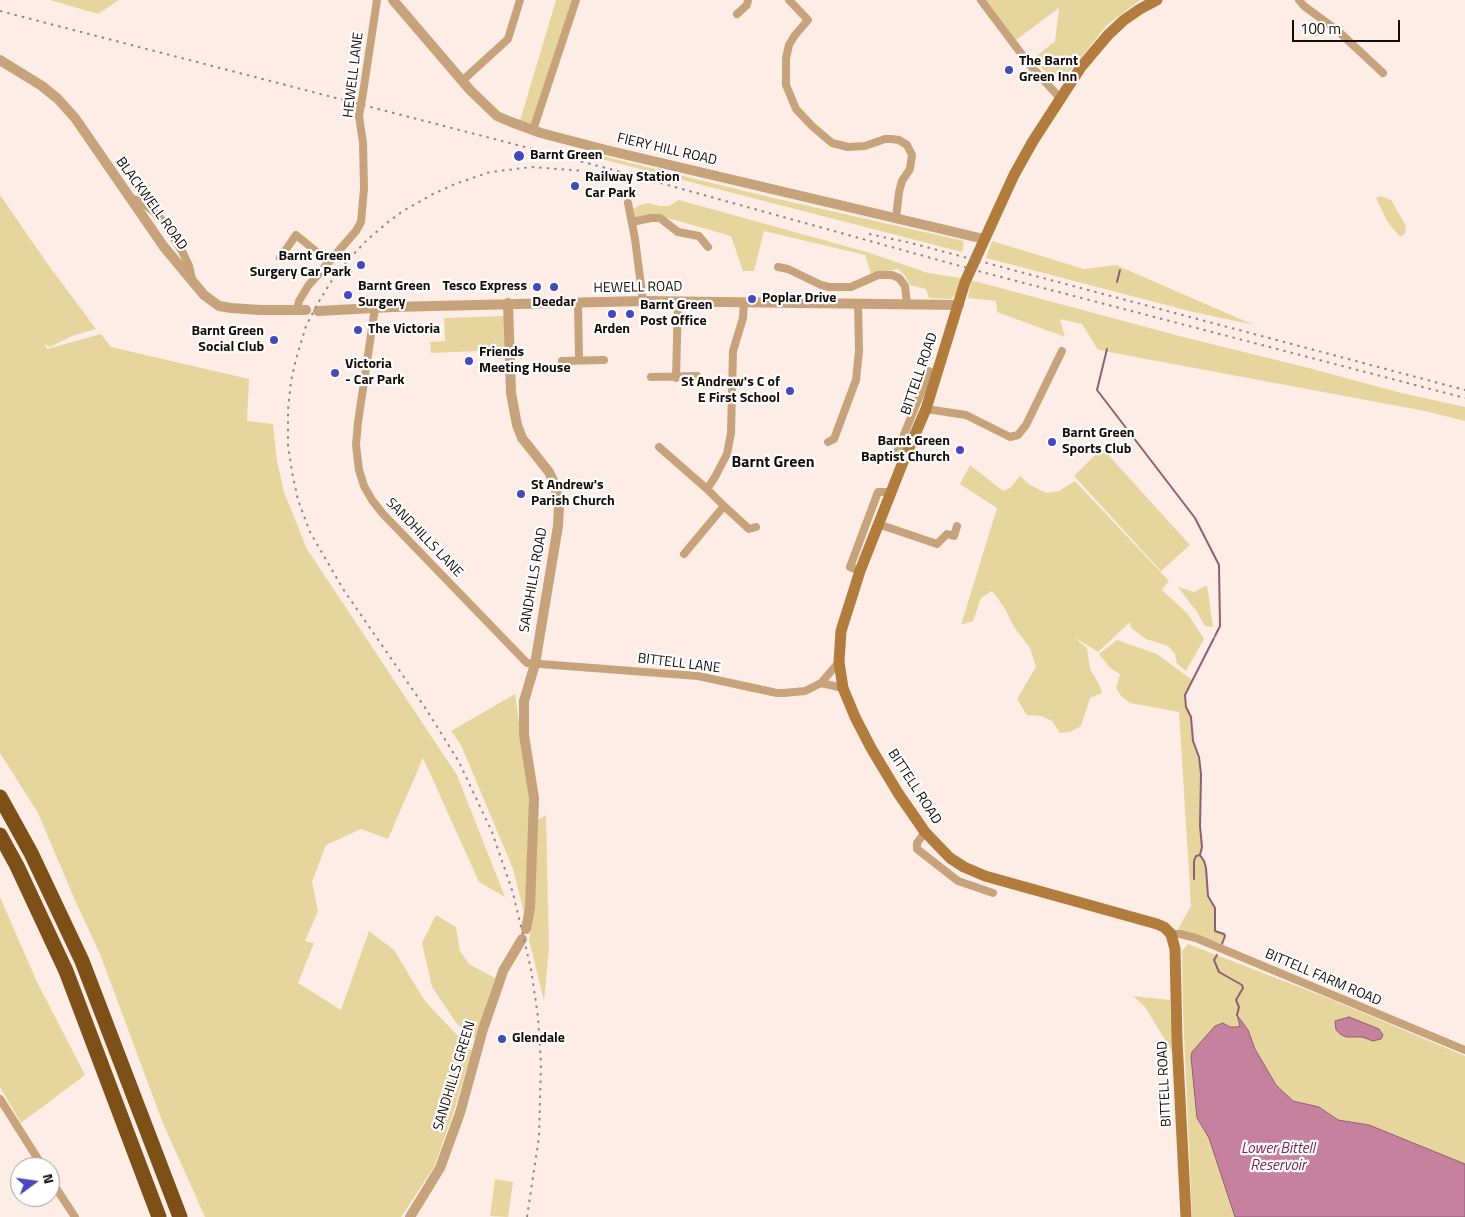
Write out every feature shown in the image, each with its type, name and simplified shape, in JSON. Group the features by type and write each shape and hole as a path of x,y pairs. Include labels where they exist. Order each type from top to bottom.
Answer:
{"highway":[{"path":"0,796 31,853 82,961 180,1217"},
{"path":"0,835 17,866 66,972 159,1217"}],"main road":[{"name":"BITTELL ROAD","path":"1157,0 1124,20 1108,35 1081,67 1060,98 1014,175 965,282 959,304 930,382 926,409 908,440 848,603 841,631 839,662 843,688 871,748 924,832 950,858 970,870 985,876 1157,924 1164,927 1171,934 1175,949 1186,1217"}],"street":[{"name":"HEWELL LANE","path":"301,310 299,301 308,286 356,231 362,217 364,154 359,116 377,0"},
{"name":"FIERY HILL ROAD","path":"393,0 462,81 497,116 533,130 606,150 984,239"},
{"path":"462,81 508,39 520,0"},
{"path":"533,130 576,0"},
{"path":"737,14 747,5 748,0"},
{"path":"789,0 808,20 792,40 786,58 785,76 790,97 796,109 806,121 832,143 848,147 865,146 885,139 892,139 907,145 912,155 911,167 902,181 896,218"},
{"path":"981,0 1029,64 1060,98"},
{"path":"1299,0 1304,6 1338,31 1383,73"},
{"name":"BLACKWELL ROAD","path":"0,60 29,76 58,99 75,118 164,247 204,295 219,306 250,310 301,310"},
{"path":"128,196 146,206 162,220 182,250 189,266 193,283"},
{"path":"628,203 643,301"},
{"path":"632,222 660,218 678,232 699,236 708,247"},
{"path":"280,258 296,235 328,261"},
{"path":"788,259 788,269"},
{"path":"778,267 788,269 820,285 830,287 851,287 883,274 892,275 899,278 905,286 907,304"},
{"name":"HEWELL ROAD","path":"318,310 508,303 643,301 959,304"},
{"path":"676,378 678,301"},
{"path":"578,302 579,360"},
{"path":"707,489 726,454 731,433 733,351 743,318 744,302"},
{"name":"SANDHILLS ROAD","path":"508,303 511,393 517,425 522,438 549,472 555,485 559,506 558,526 534,664"},
{"path":"828,442 834,439 856,380 859,351 858,304"},
{"name":"SANDHILLS LANE","path":"375,308 356,445 359,470 364,486 383,514 526,663 534,664"},
{"path":"926,409 966,415 1010,437 1018,435 1026,425 1062,351"},
{"path":"562,361 604,360"},
{"path":"895,457 908,440 930,382 929,371"},
{"path":"651,377 676,378 697,376"},
{"path":"659,448 750,529 756,527"},
{"path":"860,571 850,567 878,492 890,492"},
{"path":"684,554 724,506"},
{"path":"878,524 937,544 947,534 954,536 957,526"},
{"name":"BITTELL LANE","path":"534,664 698,676 777,693 805,691 821,683 839,662"},
{"path":"522,939 530,908 534,798 524,734 523,715 524,700 534,664"},
{"path":"821,683 843,688"},
{"path":"924,832 917,843 917,849 958,881 993,893"},
{"name":"BITTELL FARM ROAD","path":"1171,934 1196,938 1465,1050"},
{"name":"SANDHILLS GREEN","path":"410,1217 440,1168 460,1113 479,1043 503,971 522,939"},
{"path":"0,1099 37,1157"},
{"path":"60,1194 75,1217"}],"shaded area":[{"path":"50,0 119,0 98,14"},
{"path":"556,0 572,0 533,125 520,121"},
{"path":"986,0 1140,0 1107,25 1070,71 1055,80 1032,60 1055,41 1059,8 1016,40"},
{"path":"578,150 769,197 964,241 962,252 578,153"},
{"path":"0,195 96,329 72,336 50,347 45,344 47,349 101,334 111,347 249,379 247,421 273,424 277,461 284,492 307,549 457,775 505,897 479,882 423,758 388,839 361,829 326,845 312,882 318,911 305,941 314,943 298,983 341,1010 369,931 394,950 425,1001 472,1051 453,1114 434,1167 401,1217 205,1217 162,1121 100,954 38,813 0,753"},
{"path":"1381,196 1391,200 1406,226 1405,234 1400,237 1387,221 1376,198"},
{"path":"679,200 867,252 928,273 960,278 956,294 951,299 929,298 926,289 910,285 906,277 898,269 871,274 865,255 764,231 754,271 743,271 731,236 657,215 634,219 633,209 640,205 648,203 669,206"},
{"path":"992,241 1084,269 1116,265 1254,325 1189,311 986,258"},
{"path":"971,280 1183,337 1401,393 1465,407 1465,421 1425,411 1098,350 1082,324 1060,319 1065,337 997,312 996,301 968,298"},
{"path":"504,316 505,350 431,353 430,342 445,341 444,318"},
{"path":"1102,448 1190,545 1161,571 1074,476"},
{"path":"970,465 1003,491 1010,488 1020,476 1030,485 1047,493 1059,491 1075,481 1169,581 1162,590 1188,614 1204,639 1186,671 1177,664 1175,654 1168,646 1146,639 1131,628 1130,622 1098,652 1074,637 1087,648 1090,669 1102,693 1090,698 1081,726 1070,732 1060,733 1052,721 1041,716 1027,715 1017,699 1036,667 1030,648 1014,627 1004,607 992,591 981,598 973,621 961,625 997,508 960,484"},
{"path":"1207,585 1213,627 1205,626 1178,587 1194,592"},
{"path":"1117,640 1157,654 1192,680 1185,695 1186,707 1191,717 1193,741 1199,757 1201,774 1200,826 1202,847 1200,855 1206,868 1208,896 1215,908 1215,931 1225,936 1222,944 1178,929 1191,906 1179,712 1130,703 1121,696 1116,688 1120,674 1110,668 1099,654"},
{"path":"515,694 530,804 528,903 524,913 513,869 461,745 451,731"},
{"path":"546,815 549,948 544,1001 529,940 532,922 538,820"},
{"path":"0,897 37,982 85,1075 21,1123 0,1087"},
{"path":"436,915 456,927 460,951 469,964 495,978 475,1039 457,1024 432,987 422,943"},
{"path":"1188,944 1330,999 1465,1056 1465,1164 1369,1125 1338,1120 1319,1107 1293,1101 1276,1085 1255,1049 1248,1030 1237,1016 1241,1026 1230,1027 1223,1023 1192,1052 1197,1118 1209,1138 1235,1217 1192,1217 1182,951"},
{"path":"1133,996 1170,1000 1172,1051 1145,1007"},
{"path":"495,1179 513,1182 508,1217 490,1216"}],"water":[{"name":"Lower Bittell Reservoir","path":"1237,1015 1248,1030 1255,1049 1276,1085 1293,1101 1319,1107 1338,1120 1369,1125 1465,1164 1465,1217 1235,1217 1209,1138 1197,1118 1191,1057 1192,1052 1215,1026 1223,1023 1230,1027 1240,1026"},
{"path":"1349,1017 1379,1029 1383,1035 1381,1039 1373,1041 1362,1037 1346,1037 1340,1034 1336,1030 1335,1021"}],"waterway":[{"path":"1117,282 1120,270"},
{"path":"1107,349 1097,390 1195,518 1219,565 1220,626 1215,636"},
{"path":"1214,638 1185,695 1186,707 1191,717 1193,741 1199,757 1201,774 1200,826 1202,847 1200,855 1206,868 1208,896 1215,908 1215,931 1225,936 1222,944"},
{"path":"1194,879 1194,861 1196,856 1200,855"},
{"path":"1217,955 1214,960 1219,972 1242,985 1243,988 1236,1000 1239,1007 1237,1015"}],"railway":[{"path":"0,11 610,169 978,271 1465,398"},
{"path":"527,1217 539,1137 541,1064 538,1017 531,969 513,893 492,832 459,762 426,709 343,589 310,532 298,500 292,472 288,445 288,410 291,381 296,359 306,326 318,303 334,277 350,258 387,223 403,211 433,194 490,172 532,167 597,172"},
{"path":"869,234 911,243 1465,390"}],"place":[{"name":"The Barnt Green Inn","path":"1009,70"},
{"name":"Barnt Green","path":"519,156"},
{"name":"Railway Station Car Park","path":"575,186"},
{"name":"Barnt Green Surgery Car Park","path":"361,265"},
{"name":"Tesco Express","path":"537,287"},
{"name":"Deedar","path":"554,287"},
{"name":"Barnt Green Surgery","path":"348,295"},
{"name":"Poplar Drive","path":"752,299"},
{"name":"Arden","path":"612,314"},
{"name":"Barnt Green Post Office","path":"630,314"},
{"name":"The Victoria","path":"358,330"},
{"name":"Barnt Green Social Club","path":"274,340"},
{"name":"Friends Meeting House","path":"469,361"},
{"name":"Victoria - Car Park","path":"335,373"},
{"name":"St Andrew's C of E First School","path":"790,391"},
{"name":"Barnt Green Sports Club","path":"1052,442"},
{"name":"Barnt Green Baptist Church","path":"960,450"},
{"name":"St Andrew's Parish Church","path":"521,494"},
{"name":"Glendale","path":"502,1039"}],"district":[{"name":"Barnt Green","path":"773,463"}]}
